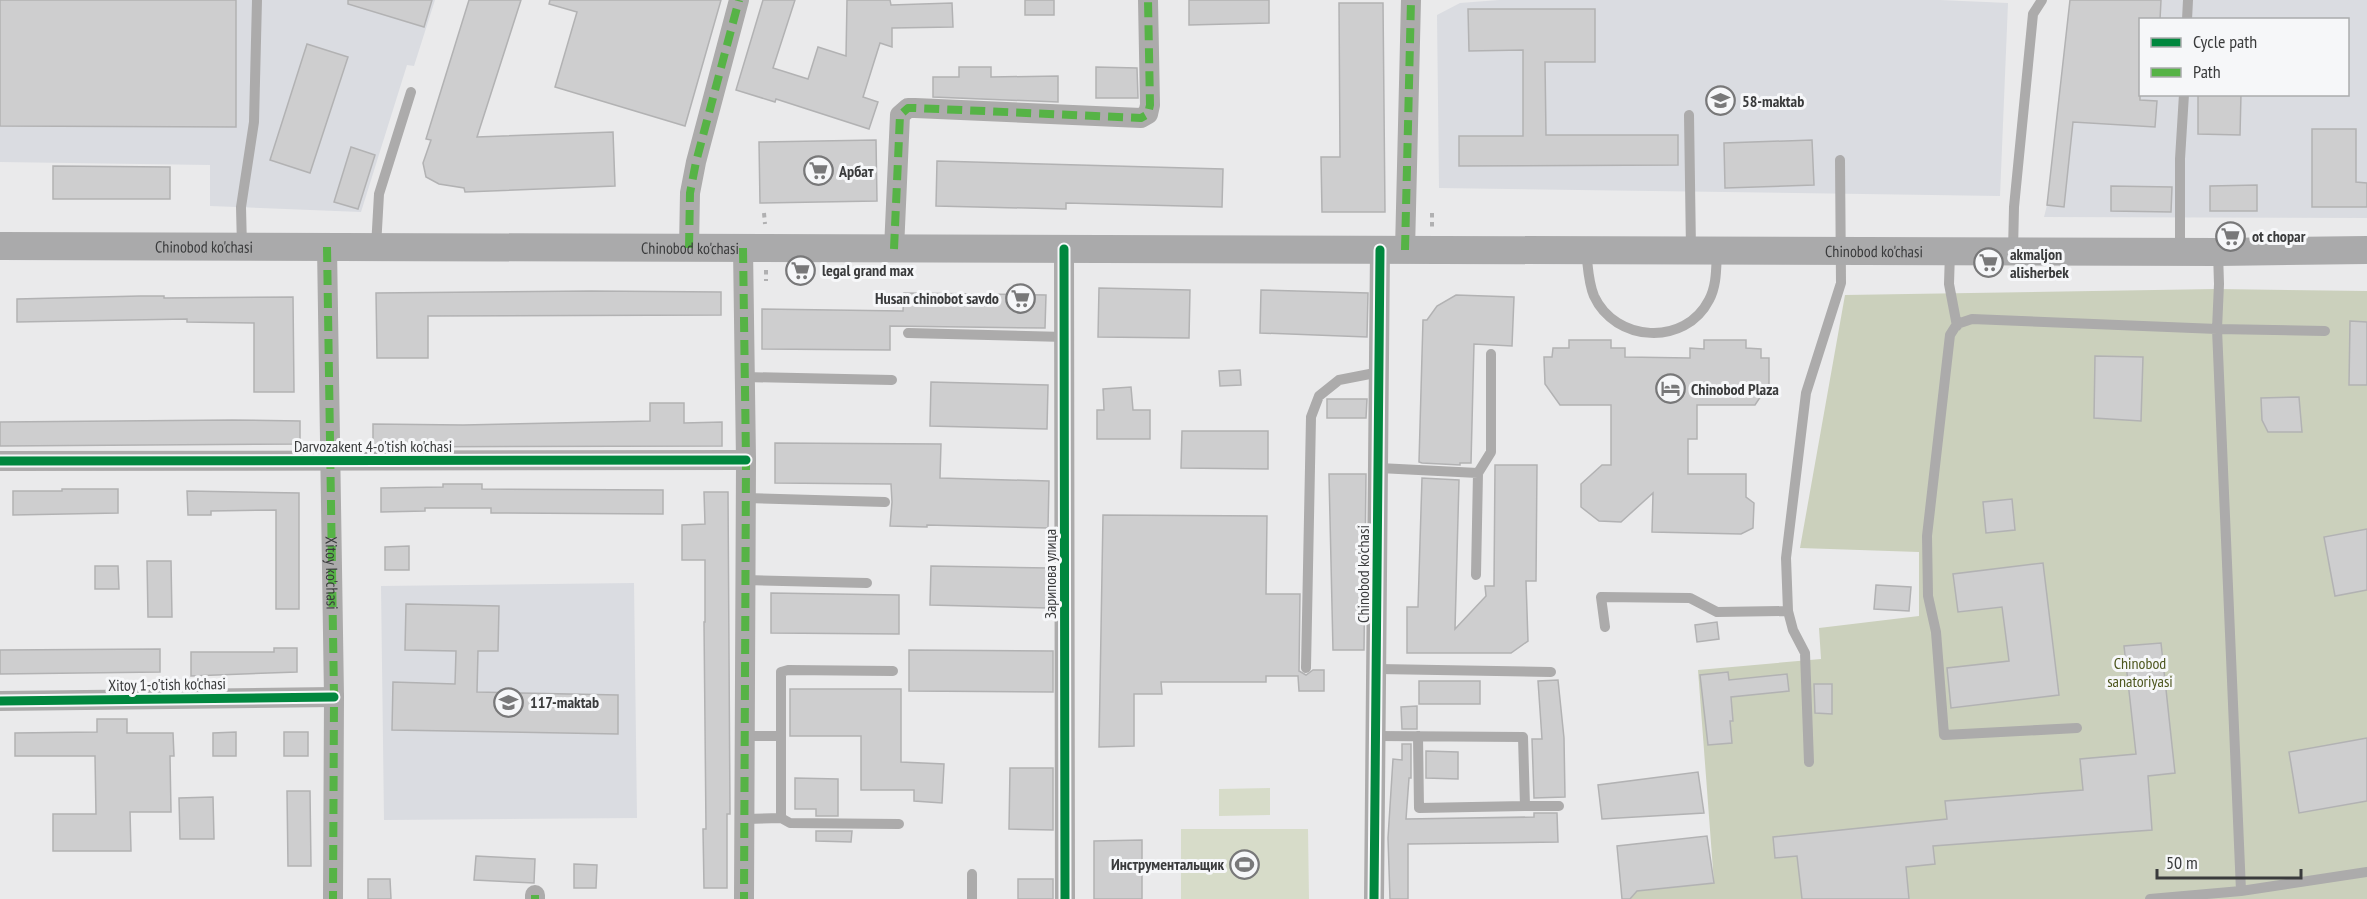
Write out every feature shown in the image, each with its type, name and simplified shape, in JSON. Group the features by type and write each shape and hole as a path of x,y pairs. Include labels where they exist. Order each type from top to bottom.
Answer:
{"main road":[{"name":"Chinobod ko'chasi","path":"0,246 2013,252 2367,250"}],"street":[{"path":"689,248 690,193 696,162 740,0"},
{"path":"894,249 898,122 904,111 908,108 915,108 1141,118 1148,114 1150,105 1148,0"},
{"path":"1393,250 1411,0"},
{"name":"Xitoy ko'chasi","path":"327,247 334,696 333,899"},
{"path":"743,248 746,460 744,899"},
{"name":"Зарипова улица","path":"1064,249 1065,899"},
{"name":"Chinobod ko'chasi","path":"1374,899 1380,372 1393,250"},
{"name":"Darvozakent 4-o'tish ko'chasi","path":"0,461 746,460"},
{"name":"Xitoy 1-o'tish ko'chasi","path":"0,701 334,696"}],"lane":[{"path":"242,247 241,207 254,122 257,0"},
{"path":"2013,252 2014,207 2033,14 2042,0"},
{"path":"2187,18 2188,0"},
{"path":"376,247 379,194 411,92"},
{"path":"2180,252 2180,159 2184,96"},
{"path":"1586,250 1592,289 1602,309 1624,328 1656,334 1672,331 1698,315 1707,304 1715,282 1704,251 1689,115"},
{"path":"1809,762 1805,652 1793,630 1788,611 1786,558 1806,393 1841,283 1840,160"},
{"path":"1950,251 1950,284 1957,326"},
{"path":"2218,252 2217,329 2241,891"},
{"path":"2077,728 1944,735 1936,632 1928,596 1927,536 1950,335 1957,326 1972,319 2325,331"},
{"path":"908,333 1065,337"},
{"path":"1476,575 1478,473 1491,452 1491,354"},
{"path":"1306,668 1311,417 1319,396 1340,380 1380,372"},
{"path":"745,377 892,380"},
{"path":"1379,468 1478,473"},
{"path":"746,498 885,502"},
{"path":"746,580 867,583"},
{"path":"1605,627 1601,597 1690,598 1717,612 1788,611"},
{"path":"1378,669 1551,672"},
{"path":"781,818 781,672 789,670 893,671"},
{"path":"745,736 781,735"},
{"path":"1377,736 1523,737 1525,806"},
{"path":"1418,736 1419,808 1559,806"},
{"path":"745,819 781,818 790,823 898,824"},
{"path":"2150,899 2241,891 2367,872"},
{"path":"972,874 972,899"}],"path":[{"path":"764,213 765,224"},
{"path":"1432,213 1432,227"}],"shaded area":[{"path":"0,0 435,0 414,66 407,65 361,212 210,206 210,165 0,162"},
{"name":"58-maktab","path":"1499,0 1940,0 2008,3 2000,196 1439,188 1437,15 1460,3"},
{"path":"2070,0 2367,0 2367,218 2044,217"},
{"name":"117-maktab","path":"634,583 637,818 384,820 381,586"}],"green space":[{"name":"Chinobod sanatoriyasi","path":"2216,289 2367,291 2367,899 1630,899 1637,891 1714,883 1698,670 1821,659 1819,628 1919,616 1919,552 1800,548 1845,295"},
{"path":"1270,788 1270,815 1219,816 1219,789"},
{"name":"Инструментальщик","path":"1181,829 1308,829 1309,899 1181,899"}],"building":[{"path":"0,0 236,0 236,127 0,126"},
{"path":"348,0 432,0 424,27 348,4"},
{"path":"469,0 521,0 477,137 613,132 615,186 465,192 464,188 439,184 426,177 423,163 431,140 426,139"},
{"path":"550,0 721,0 685,126 555,87 577,12 549,4"},
{"path":"763,0 795,0 773,68 808,79 818,47 846,56 847,0 890,0 891,5 952,3 953,27 892,28 892,47 880,43 863,97 878,102 869,129 776,99 775,102 736,90"},
{"path":"1025,0 1054,0 1054,15 1025,15"},
{"path":"1189,0 1269,0 1269,23 1189,25"},
{"path":"2070,0 2161,0 2160,18 2139,18 2139,96 2140,100 2157,101 2155,127 2073,122 2064,207 2047,205"},
{"path":"1339,3 1383,3 1385,212 1322,212 1321,157 1340,157"},
{"path":"1468,9 1595,9 1595,62 1545,62 1546,135 1678,135 1678,165 1459,166 1459,136 1523,136 1523,50 1469,51"},
{"path":"307,44 348,57 310,173 270,160"},
{"path":"959,67 991,67 991,77 1058,76 1058,102 933,97 933,77 959,77"},
{"path":"1096,67 1137,68 1138,98 1096,98"},
{"path":"2198,96 2241,96 2240,135 2198,134"},
{"path":"2312,129 2356,129 2356,182 2367,183 2367,207 2312,207"},
{"name":"Арбат","path":"876,140 877,201 760,203 759,142"},
{"path":"1812,140 1814,185 1725,188 1724,143"},
{"path":"351,147 375,155 358,209 334,202"},
{"path":"937,161 1223,169 1222,207 1066,203 1066,209 936,206"},
{"path":"53,166 170,167 170,199 53,199"},
{"path":"2257,185 2257,211 2210,211 2210,186"},
{"path":"2111,186 2172,187 2171,212 2111,211"},
{"path":"1099,288 1190,290 1189,338 1098,337"},
{"path":"1261,290 1368,293 1367,337 1260,333"},
{"path":"721,292 721,315 428,316 428,358 377,358 376,293"},
{"path":"904,293 1046,295 1045,328 890,326 890,350 762,349 762,309 903,311"},
{"path":"1456,295 1514,297 1512,346 1474,344 1471,463 1460,463 1460,465 1422,463 1419,462 1423,320 1427,320 1437,306"},
{"path":"164,296 164,298 293,297 294,392 254,392 254,323 187,322 187,319 17,322 17,299"},
{"path":"2350,321 2367,322 2367,385 2349,385"},
{"path":"1569,340 1611,340 1611,348 1625,348 1625,357 1690,358 1690,348 1704,349 1704,340 1746,340 1746,348 1761,349 1761,358 1769,358 1769,384 1755,405 1697,405 1697,439 1688,439 1688,474 1746,474 1746,497 1754,503 1753,528 1741,534 1652,532 1653,493 1621,522 1599,521 1581,507 1581,484 1602,465 1611,465 1611,405 1560,405 1545,384 1544,357 1552,357 1553,348 1569,348"},
{"path":"2095,356 2143,357 2141,421 2094,418"},
{"path":"1240,370 1241,385 1220,386 1219,371"},
{"path":"931,382 1048,385 1047,429 930,426"},
{"path":"1131,387 1133,410 1150,410 1150,439 1097,439 1097,410 1104,410 1103,389"},
{"path":"2299,397 2302,432 2268,432 2262,420 2261,398"},
{"path":"1327,399 1367,399 1366,418 1327,418"},
{"path":"650,403 684,403 684,423 722,422 722,446 373,447 373,424 463,425 650,421"},
{"path":"300,421 300,444 0,446 0,422"},
{"path":"1182,431 1268,431 1268,469 1181,468"},
{"path":"775,443 941,444 940,478 1049,481 1048,528 890,526 891,484 775,483"},
{"path":"1495,465 1537,465 1536,581 1526,581 1528,641 1511,653 1407,653 1407,607 1418,607 1422,478 1459,480 1455,629 1486,596 1485,586 1494,586"},
{"path":"1329,474 1366,474 1364,650 1333,650"},
{"path":"443,484 482,484 482,489 663,490 663,514 491,513 491,508 425,508 425,511 381,512 381,488 443,487"},
{"path":"62,489 118,489 118,513 13,515 13,491 62,491"},
{"path":"187,491 299,493 299,609 276,609 276,510 211,511 211,515 188,515"},
{"path":"704,492 728,492 730,814 727,814 727,888 704,888 703,829 706,829 705,560 682,560 682,525 705,524"},
{"path":"2012,499 2015,530 1986,533 1983,502"},
{"path":"1103,515 1267,516 1266,594 1300,594 1299,671 1306,675 1313,670 1324,670 1324,691 1299,691 1298,676 1266,676 1266,682 1161,682 1162,694 1134,694 1134,746 1099,747"},
{"path":"2367,529 2367,590 2335,596 2324,537"},
{"path":"409,546 409,570 385,570 385,547"},
{"path":"147,561 171,561 172,617 148,617"},
{"path":"2043,563 2059,695 1951,708 1947,668 2009,661 2002,607 1958,612 1953,574"},
{"path":"95,566 118,566 119,589 95,589"},
{"path":"931,566 1049,568 1049,608 930,605"},
{"path":"1876,585 1911,587 1909,611 1874,609"},
{"path":"771,593 899,595 899,634 771,633"},
{"path":"406,604 499,606 498,651 478,651 477,692 618,695 618,734 392,730 393,682 455,684 456,651 405,650"},
{"path":"1717,622 1719,639 1697,642 1695,625"},
{"path":"2161,643 2175,773 2148,776 2152,830 1933,846 1935,864 1906,867 1909,899 1802,899 1797,856 1775,858 1773,837 1947,819 1945,801 2083,790 2080,759 2136,754 2124,646"},
{"path":"274,648 297,648 297,672 191,676 191,652 274,652"},
{"path":"160,649 160,672 0,674 0,650"},
{"path":"909,650 1053,651 1053,692 909,691"},
{"path":"1728,672 1729,680 1787,674 1789,691 1731,697 1732,743 1708,745 1700,675"},
{"path":"1558,680 1564,738 1565,797 1534,798 1532,739 1542,739 1538,681"},
{"path":"1419,681 1480,681 1480,704 1419,704"},
{"path":"1814,684 1832,684 1832,714 1815,713"},
{"path":"790,689 901,689 901,762 944,764 942,803 914,801 914,790 861,790 861,736 790,736"},
{"path":"1417,706 1417,729 1402,729 1401,707"},
{"path":"97,719 127,719 127,733 173,733 174,756 170,756 171,812 130,812 131,851 53,851 53,814 96,814 95,756 15,756 15,733 97,732"},
{"path":"236,732 236,756 213,756 213,733"},
{"path":"284,732 308,732 308,756 284,756"},
{"path":"2367,738 2367,801 2299,813 2289,752"},
{"path":"1402,744 1411,744 1411,778 1409,778 1406,819 1534,817 1534,813 1557,813 1558,842 1408,844 1408,899 1390,899 1388,838 1393,759 1402,760"},
{"path":"1426,751 1458,752 1458,779 1426,778"},
{"path":"1010,768 1053,768 1053,830 1009,829"},
{"path":"1698,772 1704,813 1602,819 1598,785"},
{"path":"795,778 838,779 838,816 816,816 816,809 795,809"},
{"path":"287,791 310,791 311,866 288,866"},
{"path":"213,797 214,839 180,839 179,798"},
{"path":"816,831 852,831 851,842 816,841"},
{"path":"1707,836 1714,883 1637,891 1630,899 1622,899 1617,846"},
{"path":"1142,840 1142,899 1094,899 1094,841"},
{"path":"476,856 535,859 534,883 474,880"},
{"path":"574,864 597,865 596,888 574,888"},
{"path":"368,879 390,879 391,899 368,899"},
{"path":"1018,879 1053,879 1053,899 1018,899"}],"marked path":[{"path":"689,248 690,193 696,162 739,0"},
{"path":"894,249 900,115 908,108 915,108 1141,118 1148,114 1150,105 1148,0"},
{"path":"1405,250 1411,0"},
{"path":"327,247 334,697 333,899"},
{"path":"743,248 746,460 744,899"}],"cycle path":[{"path":"1064,249 1065,899"},
{"path":"1374,899 1380,250"},
{"path":"0,461 746,460"},
{"path":"0,701 334,697"}],"place":[{"name":"58-maktab","path":"1721,101"},
{"name":"Арбат","path":"818,171"},
{"name":"ot chopar","path":"2231,236"},
{"name":"akmaljon alisherbek","path":"1989,263"},
{"name":"legal grand max","path":"801,270"},
{"name":"Husan chinobot savdo","path":"1020,298"},
{"name":"Chinobod Plaza","path":"1670,389"},
{"name":"117-maktab","path":"509,702"},
{"name":"Инструментальщик","path":"1245,864"}]}
